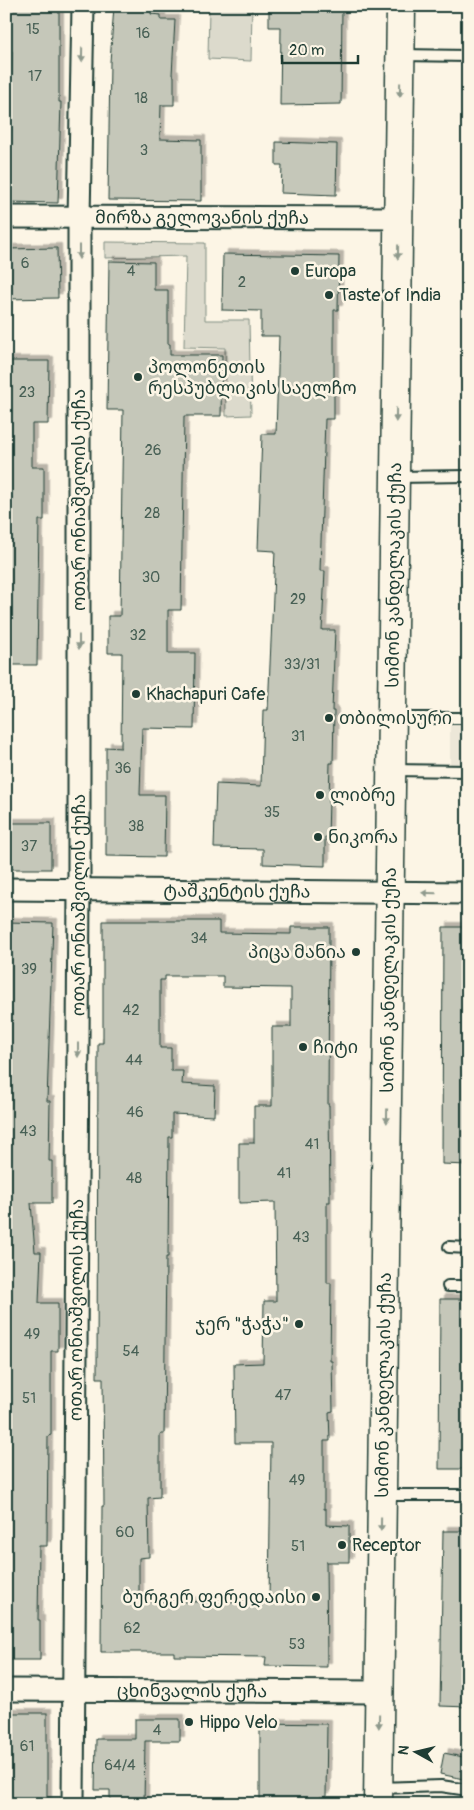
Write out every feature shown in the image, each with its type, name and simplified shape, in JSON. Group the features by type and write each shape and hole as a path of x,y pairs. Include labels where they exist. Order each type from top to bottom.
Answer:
{"main road":[{"name":"სიმონ კანდელაკის ქუჩა","path":"378,1796 401,6"}],"street":[{"name":"ოთარ ონიაშვილის ქუჩა","path":"73,1804 79,889 79,218 83,6"},
{"name":"მირზა გელოვანის ქუჩა","path":"6,217 398,218"},
{"name":"ტაშკენტის ქუჩა","path":"6,889 468,893"},
{"name":"ცხინვალის ქუჩა","path":"6,1690 379,1692"}],"lane":[{"path":"401,55 468,56"},
{"path":"395,477 468,476"},
{"path":"392,718 468,718"},
{"path":"391,770 468,771"},
{"path":"449,1248 468,1248"},
{"path":"448,1286 468,1286"},
{"path":"382,1495 468,1496"},
{"path":"378,1796 441,1786 468,1790"}],"shaded area":[{"path":"209,6 252,6 251,61 208,59"},
{"path":"105,242 205,243 205,320 249,320 251,415 226,416 225,348 184,347 186,256 105,258"},
{"path":"450,725 468,725 468,766 450,765"}],"building":[{"path":"6,6 59,6 59,102 61,102 58,203 6,202 6,132 11,132 12,51 6,51"},
{"path":"114,6 151,6 151,14 161,15 161,20 175,20 172,75 174,76 174,105 161,105 160,139 201,140 201,201 108,200 110,62"},
{"path":"269,6 342,6 341,104 280,105 281,27 269,27"},
{"path":"276,142 337,144 336,195 281,193 282,165 276,165"},
{"path":"57,248 58,298 6,299 6,249"},
{"path":"223,254 339,256 338,310 334,310 334,419 325,419 320,571 325,571 322,630 335,630 332,711 334,711 333,763 330,763 328,837 325,837 325,866 263,864 263,849 214,848 216,784 261,786 263,710 268,710 275,551 258,550 262,434 276,434 279,336 261,336 261,311 222,310"},
{"path":"109,261 154,262 154,290 168,290 168,344 170,344 170,355 222,355 221,416 184,416 181,610 168,610 168,653 195,653 194,729 142,728 140,795 165,795 164,857 106,856 106,747 121,748 122,653 108,653 108,616 120,616 123,410 107,410"},
{"path":"6,361 49,361 48,424 32,424 32,467 44,467 44,520 39,520 37,665 6,665"},
{"path":"6,823 51,823 51,869 6,869"},
{"path":"103,921 219,921 219,933 291,934 291,927 329,927 328,1105 330,1202 327,1202 327,1283 331,1283 330,1361 332,1361 333,1411 329,1412 330,1441 324,1441 324,1509 326,1509 326,1525 349,1526 349,1562 326,1562 327,1667 265,1666 266,1657 174,1656 174,1652 101,1652 102,1506 104,1506 103,1378 97,1378 98,1043 103,1043","holes":["165,976 223,976 223,987 291,988 291,1027 272,1027 272,1106 254,1106 254,1143 239,1143 239,1203 275,1202 276,1301 264,1301 263,1363 234,1364 235,1443 271,1443 269,1603 139,1601 139,1558 149,1557 148,1498 160,1497 160,1434 164,1434 169,1137 172,1137 172,1114 214,1116 215,1086 182,1084 183,1071 171,1071 171,1048 160,1048 160,980 165,980"]},
{"path":"6,922 53,923 47,1101 50,1101 49,1161 52,1161 52,1203 31,1203 35,1252 41,1252 39,1303 58,1303 58,1351 51,1351 51,1435 48,1436 47,1546 39,1546 38,1620 40,1620 40,1660 6,1660"},
{"path":"443,927 468,927 468,1165 442,1164"},
{"path":"440,1299 468,1299 468,1469 439,1469"},
{"path":"443,1531 468,1531 468,1707 440,1706"},
{"path":"6,1713 47,1713 47,1804 6,1804"},
{"path":"135,1719 180,1719 180,1741 145,1741 144,1804 110,1804 110,1790 95,1790 96,1739 135,1739"},
{"path":"260,1723 327,1724 326,1797 320,1797 320,1804 260,1804"},
{"path":"444,1753 468,1758 468,1780 440,1774"}],"place":[{"name":"Europa","path":"295,271"},
{"name":"Taste of India","path":"329,295"},
{"name":"პოლონეთის რესპუბლიკის საელჩო","path":"138,377"},
{"name":"Khachapuri Cafe","path":"136,694"},
{"name":"თბილისური","path":"329,718"},
{"name":"ლიბრე","path":"320,795"},
{"name":"ნიკორა","path":"318,837"},
{"name":"პიცა მანია","path":"356,952"},
{"name":"ჩიტი","path":"303,1047"},
{"name":"ჯერ \"ჭაჭა\"","path":"299,1324"},
{"name":"Receptor","path":"342,1545"},
{"name":"ბურგერ ფერედაისი","path":"316,1597"},
{"name":"Hippo Velo","path":"189,1722"}]}
